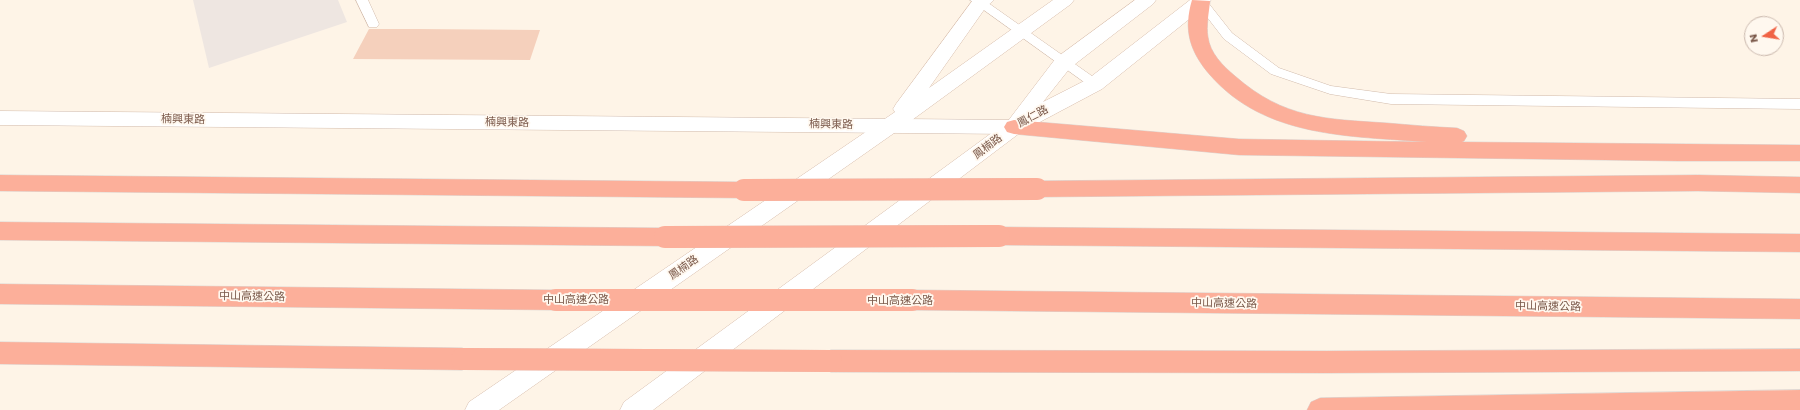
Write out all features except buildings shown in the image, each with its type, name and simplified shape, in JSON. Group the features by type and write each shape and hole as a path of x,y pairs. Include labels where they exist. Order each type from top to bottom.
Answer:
{"highway":[{"path":"1202,0 1198,37 1204,55 1218,72 1235,89 1258,104 1280,115 1305,124 1337,129 1678,153"},
{"path":"1014,127 1239,147 1678,153 1800,153"},
{"path":"0,183 744,190 1698,183 1800,185"},
{"path":"0,231 665,237 999,236 1800,242"},
{"name":"中山高速公路","path":"0,294 556,300 912,300 1800,309"},
{"path":"0,353 462,359 831,361 1326,362 1800,360"},
{"path":"1320,410 1800,402"}],"main road":[{"path":"890,126 1065,0"},
{"name":"鳳仁路","path":"1014,127 1063,63 1147,0"},
{"name":"鳳仁路","path":"1014,127 1095,84 1202,0"},
{"path":"890,126 980,1"},
{"name":"楠興東路","path":"0,118 1014,127"},
{"name":"鳳楠路","path":"478,410 890,126"},
{"name":"鳳楠路","path":"634,410 1014,127"}],"lane":[{"path":"362,0 373,24"},
{"path":"1202,0 1228,36 1275,72 1330,90 1391,99 1800,104"},
{"path":"980,1 1063,63 1095,84"}],"shaded area":[{"path":"193,0 338,0 347,22 209,68"}]}
